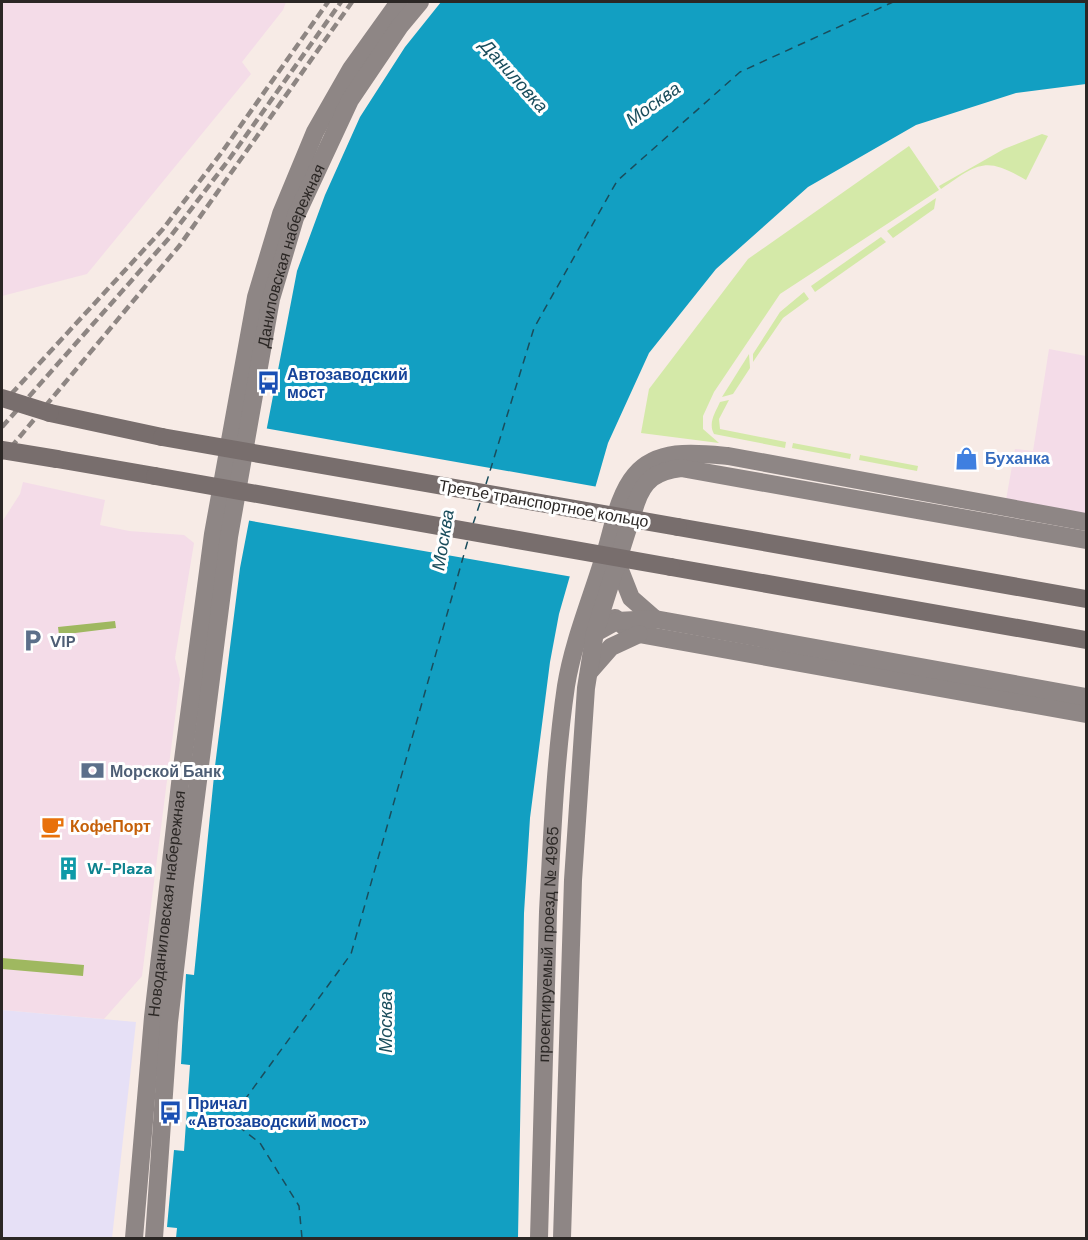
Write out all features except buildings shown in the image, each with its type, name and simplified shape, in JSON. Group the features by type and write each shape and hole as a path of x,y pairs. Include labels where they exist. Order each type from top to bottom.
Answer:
{"main road":[{"name":"Даниловская набережная","path":"221,536 256,297 281,214 315,132 351,69 399,2"},
{"name":"Даниловская набережная","path":"221,536 271,299 295,218 350,100 400,26 420,2"},
{"path":"2,398 50,413"},
{"name":"Третье транспортное кольцо","path":"2,405 162,436 1086,599"},
{"path":"2,450 1086,640"},
{"name":"проектируемый проезд № 4965","path":"539,1239 545,1000 554,808 566,686 573,651 628,486 648,464 677,454 728,456 1086,522"},
{"path":"2,455 57,459"},
{"name":"проектируемый проезд № 4965","path":"562,1239 573,880 588,675 596,632 636,503 645,483 653,475 681,468 1086,540"},
{"name":"Новоданиловская набережная","path":"134,1239 153,1017 221,536"},
{"name":"Новоданиловская набережная","path":"154,1239 169,1022 221,536"},
{"path":"618,565 631,598 655,619"},
{"path":"597,579 605,604 627,629 639,634 1086,714"},
{"path":"573,651 596,632 618,621 655,619 1086,697"},
{"path":"588,675 611,647 639,634"}],"shaded area":[{"path":"2,2 286,2 283,10 242,62 251,74 87,274 2,296"},
{"path":"1049,349 1086,356 1086,515 1006,500 1015,449 1033,451"},
{"path":"23,482 105,500 100,525 129,531 184,535 194,543 175,658 180,679 142,976 104,1019 2,1010 2,522 20,494"},
{"path":"2,1010 136,1022 112,1238 2,1238"}],"green space":[{"path":"1042,134 1048,136 1026,180 1012,172 991,165 974,168 941,189 939,186 1004,149"},
{"path":"909,146 939,190 780,294 714,392 703,416 703,429 719,443 641,433 649,389 748,259"},
{"path":"936,198 934,209 893,238 887,231"},
{"path":"881,237 886,242 815,292 811,286"},
{"path":"804,292 809,299 783,318 753,362 753,354 780,312"},
{"path":"749,354 750,368 733,394 722,397"},
{"path":"729,400 719,419 720,429 786,442 785,448 714,434 712,422 714,414 720,402"},
{"path":"793,443 851,454 850,459 792,448"},
{"path":"860,455 918,466 917,471 859,460"},
{"path":"115,621 116,628 59,635 58,627"},
{"path":"2,958 84,965 83,976 2,969"}],"water":[{"path":"441,2 1086,2 1086,84 1016,93 916,125 808,187 716,269 649,353 608,443 559,614 550,662 530,818 524,913 518,1238 176,1238 177,1228 167,1227 174,1150 184,1151 190,1065 181,1064 186,974 194,975 215,766 240,568 297,271 325,195 360,117 405,47"}],"pier":[{"name":"Автозаводский мост","path":"264,428 598,487 573,577 246,520"}],"ferry route":[{"path":"486,484 534,328 617,181 740,72 893,2"},
{"path":"473,524 481,500"},
{"path":"302,1238 299,1206 260,1143 230,1120 351,954 468,540"}],"railway":[{"path":"2,404 163,229 222,152 328,2"},
{"path":"2,427 170,237 230,158 341,2"},
{"path":"2,458 180,245 352,2"}],"place":[{"name":"Автозаводский мост","path":"269,383"},
{"name":"Буханка","path":"967,458"},
{"name":"VIP","path":"32,641"},
{"name":"Морской Банк","path":"92,771"},
{"name":"КофеПорт","path":"52,826"},
{"name":"W-Plaza","path":"69,868"},
{"name":"Причал «Автозаводский мост»","path":"170,1112"}],"water label":[{"name":"Даниловка","path":"514,76"},
{"name":"Москва","path":"653,104"},
{"name":"Москва","path":"443,540"},
{"name":"Москва","path":"386,1022"}]}
